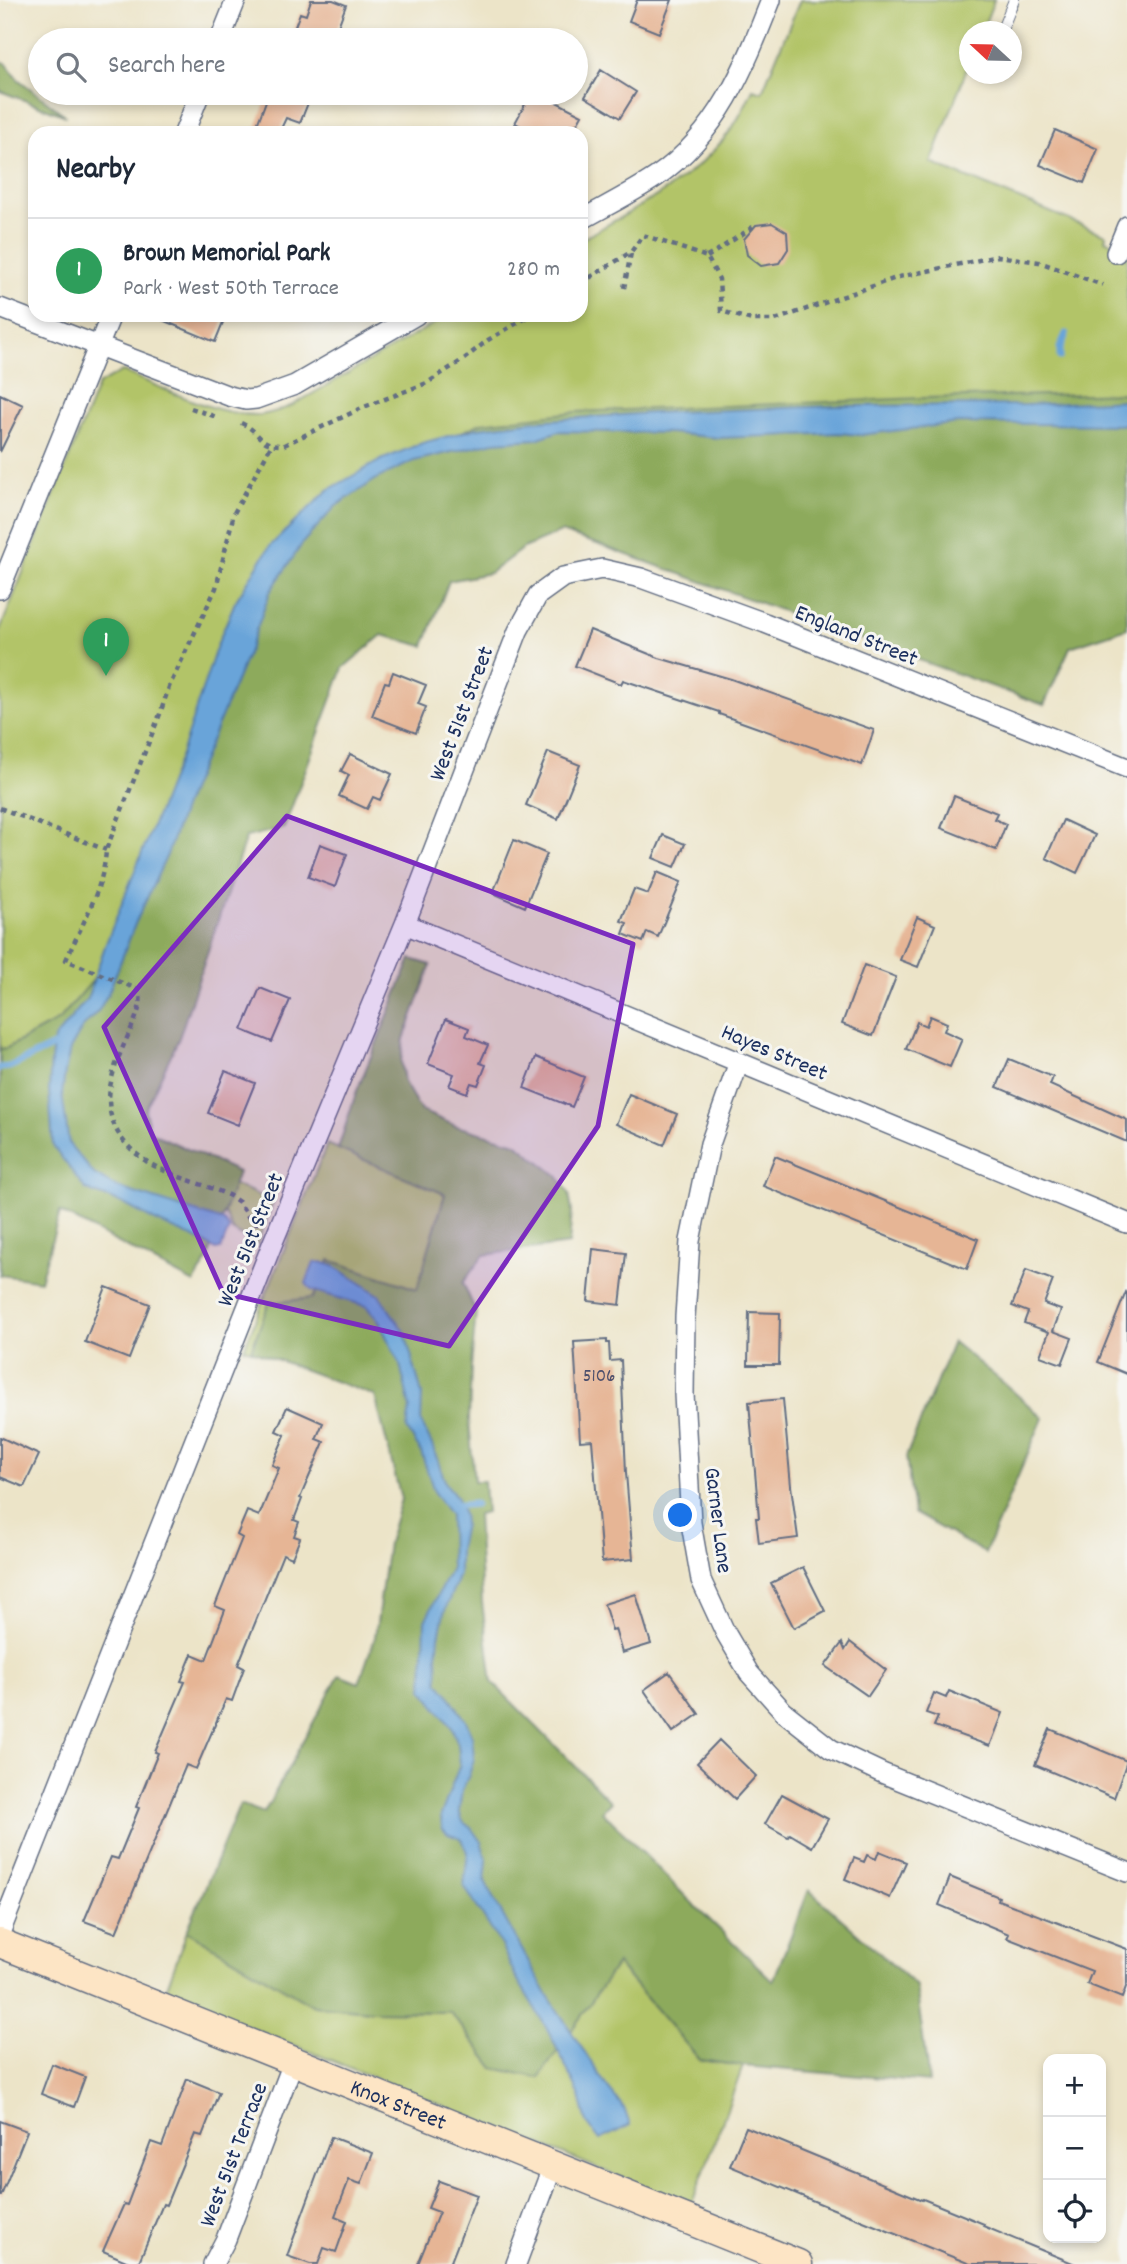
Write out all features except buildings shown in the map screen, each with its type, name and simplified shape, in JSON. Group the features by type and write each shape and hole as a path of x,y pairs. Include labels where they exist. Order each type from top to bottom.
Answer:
{"street":[{"path":"225,28 236,0"},
{"path":"588,216 656,177 688,150 732,92 771,0"},
{"path":"187,126 195,105"},
{"path":"1116,253 1127,226"},
{"path":"0,307 28,318"},
{"path":"38,322 229,396 246,400 256,400 295,385 404,322"},
{"path":"0,589 108,322"},
{"name":"England Street","path":"563,577 602,569 641,578 765,623 1127,768"},
{"name":"West 51st Street","path":"0,1933 273,1242 405,924 518,631 538,595 563,577"},
{"name":"Hayes Street","path":"405,924 1127,1223"},
{"name":"Garner Lane","path":"740,1062 708,1156 690,1241 685,1317 684,1394 691,1523 701,1580 725,1632 749,1673 784,1712 831,1749 882,1773 1127,1872"},
{"name":"Knox Street","path":"0,1942 798,2264"},
{"name":"West 51st Terrace","path":"213,2264 226,2239 294,2060"},
{"path":"516,2264 553,2165"}],"lane":[{"path":"1005,21 1014,0"}],"path":[{"path":"707,257 756,225"},
{"path":"588,279 631,252 643,235 707,257 719,279 721,311 752,320 775,320 899,277 998,256 1040,262 1103,285"},
{"path":"625,288 631,252"},
{"path":"273,1242 252,1234 257,1223 251,1221 239,1202 147,1161 116,1133 110,1111 111,1080 142,999 137,989 66,960 97,887 105,864 106,850 169,687 216,588 234,513 271,446 284,446 364,407 427,383 488,340 519,322"},
{"path":"0,808 106,850"}],"highlighted area":[{"path":"287,816 633,944 598,1126 449,1346 223,1293 104,1027"}],"green space":[{"path":"800,0 994,0 986,21 959,21 961,84 931,163 1106,235 1105,240 1127,249 1127,628 1070,647 1044,705 600,545 637,451 485,423 321,497 237,608 178,768 101,963 157,988 120,1073 120,1114 155,1154 252,1192 273,1203 257,1245 232,1230 225,1214 208,1199 144,1172 102,1138 96,1079 131,994 95,979 59,1020 7,1048 0,1049 0,630 98,385 122,371 208,406 260,415 291,406 437,322 588,322 588,236 692,171 723,140 753,89 762,92"},
{"path":"0,61 6,63 28,87 28,102 0,91"},
{"path":"37,105 52,105 66,116"},
{"path":"1127,393 1127,628 1070,647 1044,705 561,532 523,548 490,573 449,581 424,646 382,635 343,668 284,828 246,837 179,1038 145,1110 150,1132 238,1172 207,1261 194,1283 60,1212 40,1281 0,1275 0,1049 7,1048 59,1020 95,978 178,768 235,610 321,497 481,423 575,412"},
{"path":"411,959 431,965 404,1039 401,1061 404,1082 421,1111 456,1126 516,1143 558,1176 569,1193 572,1211 569,1244 484,1255 463,1283 476,1312 469,1419 474,1481 484,1481 486,1513 477,1515 482,1602 492,1682 611,1802 602,1811 773,1981 809,1890 916,1986 929,2082 700,2060 617,1964 539,2078 494,2068 450,2012 372,2011 314,2006 187,1931 240,1804 264,1813 339,1675 359,1683 375,1637 388,1543 401,1499 375,1396 251,1350 269,1303 313,1298 330,1260 417,1289 445,1194 338,1149 356,1093"},
{"path":"327,1144 445,1194 417,1290 269,1303 251,1350 244,1348"},
{"path":"953,1342 1043,1418 985,1553 914,1513 906,1457"},
{"path":"187,1931 314,2006 372,2011 450,2012 494,2068 617,1964 700,2060 743,2066 691,2206 165,1993"}],"water":[{"path":"1127,400 1127,424 1119,425 959,423 860,435 839,433 719,438 670,433 559,431 536,439 494,442 414,461 378,478 336,506 304,541 270,592 248,653 185,803 167,855 136,922 108,994 70,1049 65,1072 62,1094 69,1144 94,1174 116,1187 224,1221 229,1229 221,1249 216,1250 122,1203 86,1190 53,1146 49,1091 54,1039 87,999 105,946 181,754 217,645 235,602 270,546 328,490 381,460 422,443 478,428 535,421 651,413 836,406 1027,405"},
{"path":"314,1263 334,1266 379,1295 405,1333 422,1394 421,1422 446,1484 456,1496 463,1515 459,1574 444,1613 437,1656 438,1681 466,1721 472,1737 474,1759 462,1790 459,1811 463,1822 481,1842 487,1860 485,1881 491,1894 545,1991 607,2087 624,2108 630,2125 600,2140 587,2123 580,2096 549,2032 515,1975 501,1945 464,1886 468,1852 461,1839 448,1834 442,1828 441,1815 460,1764 458,1744 452,1728 423,1690 425,1621 451,1568 450,1515 435,1494 421,1452 407,1429 410,1408 400,1364 378,1320 366,1306 311,1290 306,1283"}],"waterway":[{"path":"1060,357 1060,348 1066,334"},
{"path":"0,1068 9,1067 60,1043"},
{"path":"452,1506 475,1504"}],"place":[{"name":"Brown Memorial Park","path":"106,676"}]}
